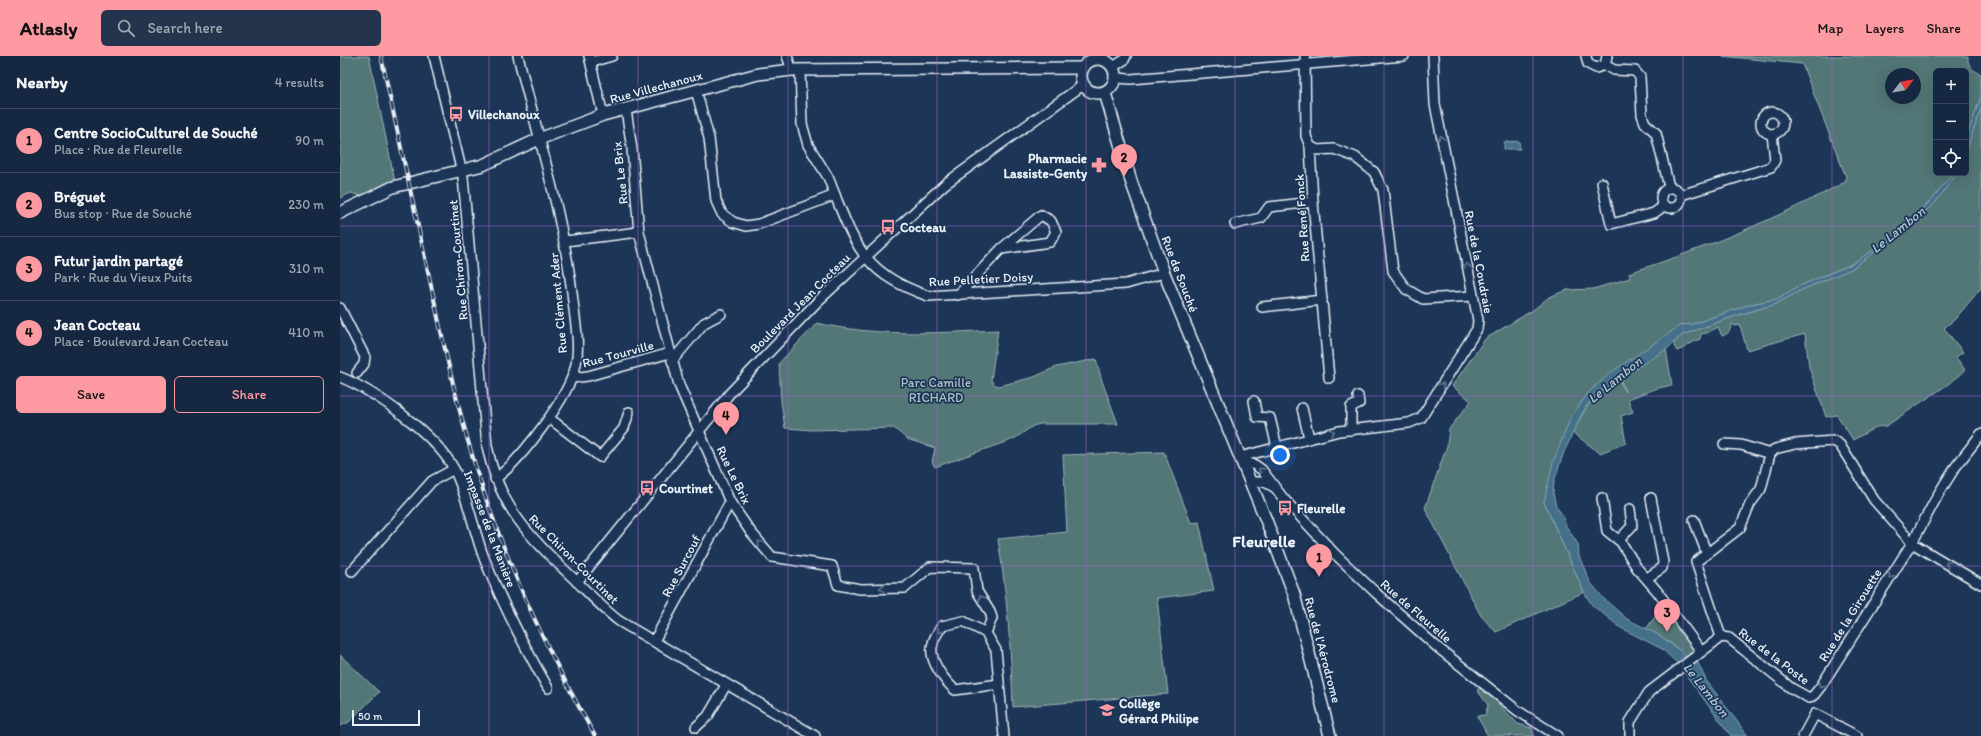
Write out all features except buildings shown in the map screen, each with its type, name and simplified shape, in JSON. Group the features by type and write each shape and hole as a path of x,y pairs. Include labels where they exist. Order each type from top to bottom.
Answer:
{"street":[{"name":"Rue Chiron-Courtinet","path":"434,56 462,172 467,207 487,446 495,479 517,520 535,542 619,621 815,736"},
{"name":"Rue Clément Ader","path":"495,479 508,469 549,418 566,392 576,364 576,325 565,241 518,56"},
{"path":"604,115 590,59 612,56"},
{"name":"Rue Pelletier Doisy","path":"787,56 796,70 802,124 808,145 828,177 846,223 865,256 884,276 904,287 928,296 1126,284 1164,273"},
{"path":"1113,67 1124,60 1126,56"},
{"path":"1116,78 1132,79 1305,60 1404,56"},
{"name":"Rue de la Coudraie","path":"1241,459 1309,438 1351,430 1409,423 1421,418 1477,329 1478,320 1435,104 1433,56"},
{"path":"1586,56 1588,64 1593,68 1599,68 1606,60 1614,70 1635,71 1640,77 1642,115 1645,123 1656,133 1669,187"},
{"path":"1093,57 1103,59 1113,67 1116,78 1111,88 1105,93 1094,93 1083,85 1081,76 1082,68 1093,57"},
{"name":"Rue René Fonck","path":"1305,60 1306,136 1310,146 1313,202 1330,378"},
{"name":"Rue Villechanoux","path":"340,212 386,190 462,172 500,158 539,139 604,115 758,74 796,70 1082,68"},
{"name":"Boulevard Jean Cocteau","path":"577,582 652,492 730,393 779,340 865,256 945,184 1083,85"},
{"path":"696,90 710,138 716,201 722,214 733,222 746,226 760,224 836,195"},
{"name":"Rue de Souché","path":"1105,93 1131,181 1164,273 1241,459"},
{"name":"Rue Le Brix","path":"626,110 632,149 639,232 671,357 679,385 730,502 750,531 772,557 832,566 838,585 860,589 905,588 930,567 974,568 977,591 992,618 986,633"},
{"path":"1681,194 1771,167 1775,160 1772,134"},
{"path":"1310,146 1317,150 1334,149 1355,158 1374,172 1383,190 1393,271 1406,290 1423,299 1472,296"},
{"path":"1602,183 1610,224 1654,213 1664,206"},
{"path":"1669,187 1675,188 1681,194 1680,201 1676,206 1670,208 1664,206 1661,200 1661,193 1669,187"},
{"path":"1235,224 1261,218 1269,207 1313,202"},
{"path":"958,295 1001,249 1041,216 1051,221 1056,232 1050,242 1001,249"},
{"name":"Rue Clément Ader","path":"565,241 639,232"},
{"path":"1262,307 1322,300"},
{"path":"340,308 365,357 364,364 357,373"},
{"path":"671,357 704,323 721,314"},
{"name":"Rue Tourville","path":"572,378 588,376 671,357"},
{"name":"Impasse de la Manière","path":"340,376 359,386 392,408 434,443 454,469 464,491 484,557 522,642 548,688"},
{"path":"1351,430 1350,407 1359,403 1358,396"},
{"path":"1254,401 1257,417 1270,418 1277,447"},
{"path":"1302,408 1309,438"},
{"path":"549,418 600,457 624,428 629,412"},
{"name":"Rue de la Girouette","path":"1809,698 1814,695 1820,686 1912,543 1954,469 1981,434"},
{"path":"1720,637 1696,562 1740,528 1750,504 1760,489 1770,454 1775,449 1795,444 1834,441 1840,445 1874,500 1912,543 1981,584"},
{"path":"1724,444 1741,445 1770,454"},
{"name":"Rue de l'Aérodrome","path":"1241,459 1294,594 1330,736"},
{"name":"Rue de Fleurelle","path":"1241,459 1255,464 1262,470 1274,487 1335,554 1437,647 1489,686 1518,711 1558,736"},
{"path":"352,571 432,481 454,469"},
{"path":"1251,482 1265,482 1274,487"},
{"path":"1602,498 1607,531 1619,540 1637,568 1647,578 1701,652"},
{"path":"1647,578 1660,570 1663,562 1651,498"},
{"name":"Rue Surcouf","path":"654,641 730,502"},
{"path":"1619,540 1632,526 1630,509"},
{"path":"1694,520 1707,554"},
{"path":"999,684 956,690 948,683 933,661 932,643 942,626 963,621 986,633 996,650 1004,736"},
{"name":"Rue de la Poste","path":"1630,736 1630,722 1642,700 1649,692 1720,637 1729,638 1791,688 1809,698"},
{"path":"696,727 708,716 726,685"},
{"path":"1809,698 1815,714 1857,736"},
{"path":"1803,736 1815,714"}],"green space":[{"path":"340,56 369,56 395,182 387,183 361,196 351,193 340,198"},
{"path":"1721,56 1968,56 1968,62 1971,67 1981,74 1981,97 1969,131 1969,68 1933,68 1933,176 1951,176 1932,200 1876,248 1852,264 1797,287 1777,299 1751,304 1693,324 1681,325 1599,383 1589,392 1571,417 1544,502 1584,592 1496,632 1481,616 1425,508 1447,446 1449,429 1471,401 1452,386 1485,339 1533,310 1549,297 1567,290 1593,289 1630,278 1629,273 1685,254 1766,221 1845,182 1846,177 1802,64"},
{"path":"1981,108 1981,288 1955,319 1944,328 1963,352 1956,357 1965,370 1947,385 1886,426 1876,427 1853,440 1837,415 1826,417 1809,367 1805,334 1747,350 1740,325 1735,326 1732,324 1729,332 1722,336 1718,327 1707,333 1701,334 1700,339 1677,351 1674,343 1682,335 1735,316 1776,304 1799,291 1851,269 1900,233 1935,203 1955,176 1969,176 1969,142"},
{"name":"Parc Camille RICHARD","path":"817,323 862,330 907,333 998,330 991,380 995,385 999,386 1034,377 1056,367 1096,359 1102,381 1118,424 1040,424 1033,426 1014,439 935,467 932,462 935,448 907,439 894,428 812,430 785,428 781,401 779,363"},
{"path":"1666,349 1672,385 1658,388 1628,399 1633,412 1621,416 1626,443 1600,453 1573,433 1586,408 1596,396 1619,379 1625,392 1620,378"},
{"path":"1164,452 1191,523 1199,522 1214,591 1157,598 1168,694 1013,707 1008,623 998,539 1067,532 1063,455"},
{"path":"1663,606 1692,646 1693,652 1686,658 1673,645 1646,629"},
{"path":"340,655 379,692 349,722 340,726"},
{"path":"1480,688 1493,698 1518,724 1532,728 1534,736 1488,736 1477,716 1485,715 1488,705 1477,690"}],"water":[{"path":"1981,97 1981,108 1969,142 1969,131"},
{"path":"1519,141 1520,149 1504,149 1504,142"},
{"name":"Le Lambon","path":"1951,176 1955,176 1935,203 1900,233 1851,269 1799,291 1776,304 1735,316 1682,335 1668,348 1602,390 1588,404 1564,452 1554,481 1553,493 1556,506 1563,516 1566,526 1578,544 1579,556 1590,582 1604,599 1627,619 1659,635 1683,653 1686,658 1678,664 1662,649 1621,628 1592,605 1584,592 1544,502 1553,462 1571,417 1589,392 1610,373 1681,325 1693,324 1751,304 1777,299 1797,287 1852,264 1876,248 1932,200"},
{"name":"Le Lambon","path":"1697,661 1706,680 1748,736 1731,736 1683,671"}],"railway":[{"path":"381,56 446,355 475,466 504,549 516,577 540,631 595,736"}],"place":[{"name":"Villechanoux","path":"456,114"},
{"name":"Pharmacie Lassiste-Genty","path":"1099,165"},
{"name":"Bréguet","path":"1124,177"},
{"name":"Cocteau","path":"888,227"},
{"name":"Jean Cocteau","path":"726,435"},
{"name":"Courtinet","path":"647,488"},
{"name":"Fleurelle","path":"1285,508"},
{"name":"Centre SocioCulturel de Souché","path":"1319,577"},
{"name":"Futur jardin partagé","path":"1667,632"},
{"name":"Collège Gérard Philipe","path":"1107,710"}],"district":[{"name":"Fleurelle","path":"1264,541"}]}
